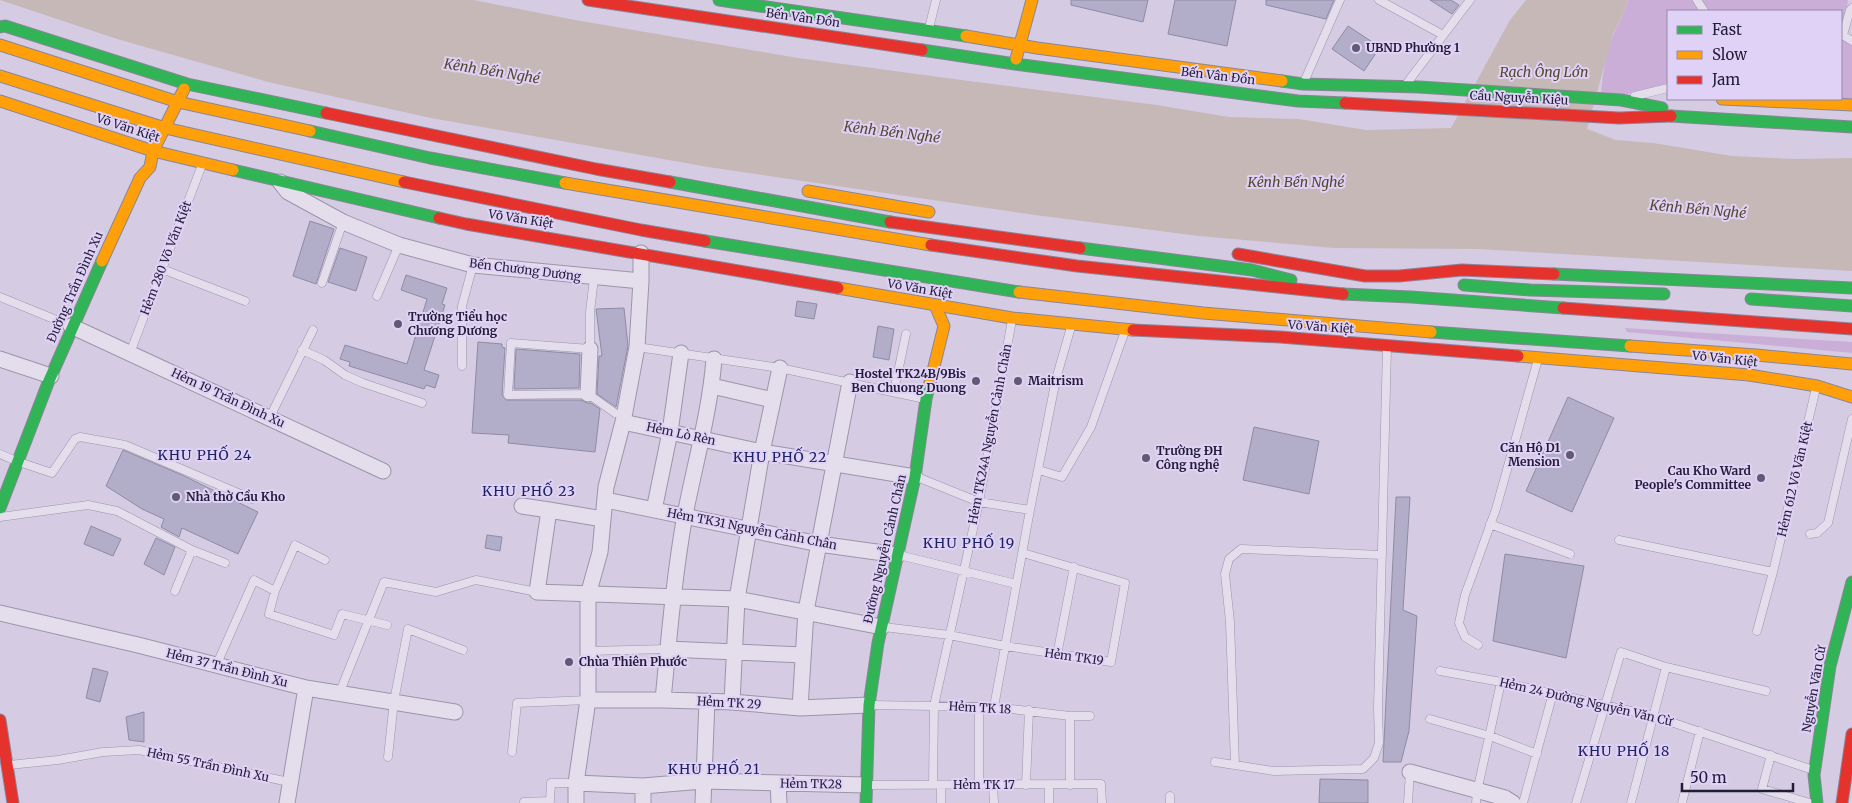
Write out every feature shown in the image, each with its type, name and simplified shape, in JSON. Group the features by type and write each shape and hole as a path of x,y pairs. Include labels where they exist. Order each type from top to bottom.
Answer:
{"main road":[{"name":"Bến Vân Đồn","path":"588,0 1015,64 1298,101 1418,106"},
{"name":"Bến Vân Đồn","path":"719,0 813,11 1020,45 1303,84 1419,87"},
{"path":"1015,64 1032,0"},
{"path":"0,28 5,26 186,84 596,170 886,221 1075,248 1252,270 1342,294"},
{"path":"103,44 124,64"},
{"path":"0,45 178,102 430,158 522,176 890,239 1077,266 1342,294 1411,297 1852,329"},
{"name":"Võ Văn Kiệt","path":"0,76 165,128 346,170 632,228 1023,292 1203,313 1383,329 1756,355 1851,365"},
{"name":"Đường Trần Ðình Xu","path":"0,508 16,461 71,326 140,178 150,167 153,151 186,84"},
{"path":"1298,101 1303,84"},
{"name":"Cầu Nguyễn Kiệu","path":"1419,87 1621,100"},
{"path":"1621,100 1667,90"},
{"path":"1621,100 1666,109 1852,120"},
{"path":"1741,100 1852,106"},
{"name":"Võ Văn Kiệt","path":"0,101 153,151 466,224 1012,318 1071,326 1280,337 1748,374 1817,386 1852,396"},
{"name":"Cầu Nguyễn Kiệu","path":"1418,106 1618,118"},
{"path":"1618,118 1664,116 1852,127"},
{"path":"1618,118 1660,129"},
{"path":"596,170 632,164"},
{"path":"796,189 942,214"},
{"path":"1227,252 1267,257 1365,276 1400,276 1462,270 1852,288"},
{"path":"1400,276 1442,285 1476,285 1530,290 1677,294"},
{"path":"1411,297 1442,285"},
{"path":"1743,299 1852,306"},
{"path":"935,305 944,326 963,310"},
{"name":"Đường Nguyễn Cảnh Chân","path":"866,803 869,704 878,643 915,477 926,399 944,326"},
{"name":"Nguyễn Văn Cừ","path":"1819,803 1814,775 1830,666 1852,582"},
{"path":"0,721 13,803"},
{"path":"1846,798 1852,734"},
{"path":"1819,803 1830,742"}],"street":[{"name":"Bến Chương Dương","path":"279,181 288,192 343,222 399,245 473,265 641,281"},
{"path":"576,803 576,783 588,700 588,595 600,552 606,487 619,417 637,347 641,253"},
{"name":"Hẻm 19 Trần Ðình Xu","path":"71,326 384,470"},
{"path":"588,394 590,349"},
{"path":"654,510 670,432 682,353"},
{"path":"663,700 673,596 685,516 712,386 714,358"},
{"path":"0,359 51,376"},
{"path":"732,702 737,600 762,452 780,368"},
{"path":"800,708 806,611 850,382"},
{"path":"712,386 773,400"},
{"name":"Hẻm Lò Rèn","path":"619,417 670,432 762,452 915,477"},
{"name":"Hẻm TK31 Nguyễn Cảnh Chân","path":"606,500 819,544 898,555"},
{"path":"522,506 604,519"},
{"path":"549,510 537,592 737,600 806,611 882,627"},
{"name":"Hẻm 37 Trần Ðình Xu","path":"0,612 306,688 455,712"},
{"path":"668,650 803,655"},
{"path":"287,803 306,688"},
{"name":"Hẻm TK 29","path":"588,700 707,701 800,708 869,704"},
{"path":"703,803 707,701"},
{"path":"1410,772 1476,797 1505,798 1513,803"},
{"name":"Hẻm TK28","path":"576,783 643,786 703,781 866,786"},
{"path":"778,783 778,803"},
{"path":"642,803 643,786"}],"lane":[{"path":"929,30 936,0"},
{"path":"1303,84 1340,0"},
{"path":"1379,0 1443,35"},
{"path":"1404,87 1415,75 1470,0"},
{"path":"1851,0 1851,9 1842,34 1852,41"},
{"name":"Hẻm 280 Võ Văn Kiệt","path":"130,353 202,163"},
{"path":"322,283 343,222"},
{"path":"378,296 399,245"},
{"path":"462,366 462,306 473,265"},
{"path":"162,269 245,301"},
{"path":"594,278 590,312 590,349 511,343 508,395 588,394 619,417"},
{"path":"0,297 71,326"},
{"name":"Hẻm TK24A Nguyễn Cảnh Chân","path":"941,803 937,785 934,706 979,502 1012,318"},
{"path":"994,707 1056,379 1071,326"},
{"path":"270,417 313,330"},
{"path":"1039,470 1062,477 1091,427 1125,330"},
{"path":"894,391 906,334"},
{"path":"1215,762 1274,771 1363,769 1374,758 1379,743 1378,708 1387,346"},
{"path":"637,347 780,368 926,399"},
{"path":"302,350 324,360 345,376 422,403"},
{"path":"1478,645 1465,637 1459,623 1465,595 1490,524 1538,358"},
{"name":"Hẻm 612 Võ Văn Kiệt","path":"1756,631 1773,572 1817,386"},
{"path":"1810,534 1817,532 1828,522 1852,419"},
{"path":"0,454 52,473 75,439 80,437 125,445 252,500"},
{"path":"915,477 979,502 1030,510"},
{"path":"0,517 88,505 116,511 192,550 225,563"},
{"path":"1490,524 1570,554"},
{"path":"1619,540 1773,572"},
{"path":"325,560 295,545 275,591 269,614 334,635 342,614 387,624"},
{"path":"1235,765 1230,622 1225,574 1229,559 1241,549 1382,555"},
{"path":"175,591 192,550"},
{"name":"Hẻm TK19","path":"882,627 949,635 1057,655 1112,662 1125,583 1023,553"},
{"path":"898,555 1016,584"},
{"path":"1057,655 1074,567"},
{"path":"216,666 254,580 275,591"},
{"path":"339,694 384,582 436,592 476,580 537,592"},
{"path":"388,757 394,701 408,629 463,650"},
{"path":"589,651 668,650"},
{"path":"1576,803 1620,652 1666,668 1766,691"},
{"path":"1631,803 1666,668"},
{"name":"Hẻm 24 Đường Nguyễn Văn Cừ","path":"1440,671 1501,682 1653,716 1815,770"},
{"path":"1476,797 1501,682"},
{"path":"1524,803 1552,693"},
{"path":"512,752 517,703 588,700"},
{"name":"Hẻm TK 18","path":"869,704 994,707 1070,716 1090,716"},
{"path":"978,707 979,785"},
{"path":"1026,785 1029,710"},
{"path":"1070,716 1070,784"},
{"path":"1430,719 1490,736 1537,754"},
{"path":"1683,803 1700,731"},
{"name":"Hẻm 55 Trần Ðình Xu","path":"8,765 58,760 103,752 139,750 289,782"},
{"path":"1771,755 1762,789 1810,803"},
{"path":"1408,803 1410,772"},
{"path":"524,803 550,802 552,783 576,783"},
{"name":"Hẻm TK 17","path":"866,786 1102,784 1102,803"},
{"path":"993,785 994,803"},
{"path":"1049,785 1049,803"}],"shaded area":[{"path":"1628,0 1848,0 1843,35 1852,41 1852,100 1842,99 1842,10 1667,10 1667,88 1601,98 1603,73 1608,49"},
{"path":"1625,328 1852,342 1852,353 1627,332"}],"water":[{"name":"Kênh Bến Nghé","path":"0,0 474,0 575,20 798,58 1157,105 1229,117 1299,119 1366,130 1451,128 1510,20 1526,0 1628,0 1613,34 1587,129 1616,140 1653,143 1732,156 1796,159 1852,158 1852,271 1478,249 1333,248 1199,236 1035,215 708,167 431,118 268,82 117,39"}],"building":[{"path":"1071,0 1148,0 1143,22 1071,5"},
{"path":"1175,0 1236,0 1227,46 1168,34"},
{"path":"1266,0 1334,0 1326,19 1266,5"},
{"path":"1430,0 1451,0 1459,5 1452,14"},
{"name":"UBND Phường 1","path":"1348,26 1380,47 1364,71 1332,49"},
{"path":"310,221 334,229 316,284 293,276"},
{"path":"340,248 367,257 356,291 328,282"},
{"path":"406,275 447,288 442,304 445,305 424,370 439,375 435,388 426,385 424,389 349,366 350,362 340,359 345,345 407,364 427,299 401,290"},
{"path":"797,301 817,304 814,319 795,316"},
{"path":"624,308 628,346 616,407 597,394 599,356 602,356 596,309"},
{"path":"878,326 894,329 889,360 873,357"},
{"path":"478,342 502,344 502,347 505,348 502,395 506,400 581,400 591,403 600,409 595,452 508,443 509,435 472,433"},
{"path":"516,349 580,354 579,388 514,389"},
{"name":"Căn Hộ D1 Mension","path":"1568,397 1614,418 1572,512 1526,491"},
{"path":"1254,427 1319,441 1309,494 1243,480"},
{"name":"Nhà thờ Cầu Kho","path":"123,450 182,475 258,512 238,554 182,528 179,537 161,527 164,519 142,509 106,486"},
{"path":"1396,497 1410,497 1403,610 1417,616 1409,731 1401,762 1383,762"},
{"path":"91,526 121,539 113,556 84,544"},
{"path":"487,535 502,537 500,551 485,548"},
{"path":"156,538 175,547 164,575 144,564"},
{"path":"1505,554 1584,566 1566,658 1493,641"},
{"path":"93,668 108,672 100,702 86,698"},
{"path":"144,712 144,742 129,740 126,717"},
{"path":"1320,779 1368,780 1368,803 1319,803"}],"traffic: fast":[{"path":"719,0 966,36"},
{"path":"0,27 5,26 187,84 326,113"},
{"path":"922,50 1298,101 1345,103"},
{"path":"1282,81 1303,84 1419,87 1621,100 1662,108"},
{"path":"1671,116 1852,127"},
{"path":"310,131 430,158 565,183"},
{"path":"233,170 439,218"},
{"path":"670,182 890,222"},
{"path":"705,241 1019,292"},
{"path":"1080,248 1252,270 1291,280"},
{"path":"0,508 48,383 102,261"},
{"path":"1554,274 1852,288"},
{"path":"1464,285 1530,290 1664,294"},
{"path":"1343,294 1563,308"},
{"path":"1751,299 1852,306"},
{"path":"1431,332 1630,346"},
{"path":"866,803 869,705 878,643 915,477 930,383"},
{"path":"1817,803 1814,775 1830,666 1852,582"}],"traffic: slow":[{"path":"1016,59 1032,0"},
{"path":"966,36 1037,48 1282,81"},
{"path":"0,45 178,102 310,131"},
{"path":"0,76 165,128 404,182"},
{"path":"102,261 140,178 150,167 153,151 184,89"},
{"path":"1744,100 1852,105"},
{"path":"0,101 153,151 233,170"},
{"path":"565,183 931,245"},
{"path":"808,191 929,212"},
{"path":"838,288 1012,318 1133,330"},
{"path":"1019,292 1203,313 1431,332"},
{"path":"930,383 944,326 935,305"},
{"path":"1630,346 1852,364"},
{"path":"1518,356 1749,375 1817,386 1852,397"}],"traffic: jam":[{"path":"588,0 922,50"},
{"path":"1345,103 1619,118 1671,116"},
{"path":"326,113 596,169 670,182"},
{"path":"404,182 641,230 705,241"},
{"path":"439,218 838,288"},
{"path":"890,222 1080,248"},
{"path":"931,245 1077,266 1343,294"},
{"path":"1238,254 1365,276 1399,276 1462,270 1554,274"},
{"path":"1563,308 1852,329"},
{"path":"1133,330 1280,337 1518,356"},
{"path":"0,720 13,803"},
{"path":"1842,803 1852,734"}],"place":[{"name":"UBND Phường 1","path":"1356,48"},
{"name":"Trường Tiểu học Chương Dương","path":"398,324"},
{"name":"Hostel TK24B/9Bis Ben Chuong Duong","path":"976,381"},
{"name":"Maitrism","path":"1018,381"},
{"name":"Căn Hộ D1 Mension","path":"1570,455"},
{"name":"Trường ĐH Công nghệ","path":"1146,458"},
{"name":"Cau Kho Ward People's Committee","path":"1761,478"},
{"name":"Nhà thờ Cầu Kho","path":"176,497"},
{"name":"Chùa Thiên Phước","path":"569,662"}],"district":[{"name":"KHU PHỐ 24","path":"205,455"},
{"name":"KHU PHỐ 22","path":"780,457"},
{"name":"KHU PHỐ 23","path":"529,491"},
{"name":"KHU PHỐ 19","path":"969,543"},
{"name":"KHU PHỐ 18","path":"1624,751"},
{"name":"KHU PHỐ 21","path":"714,769"}],"water label":[{"name":"Rạch Ông Lớn","path":"1544,72"}]}
